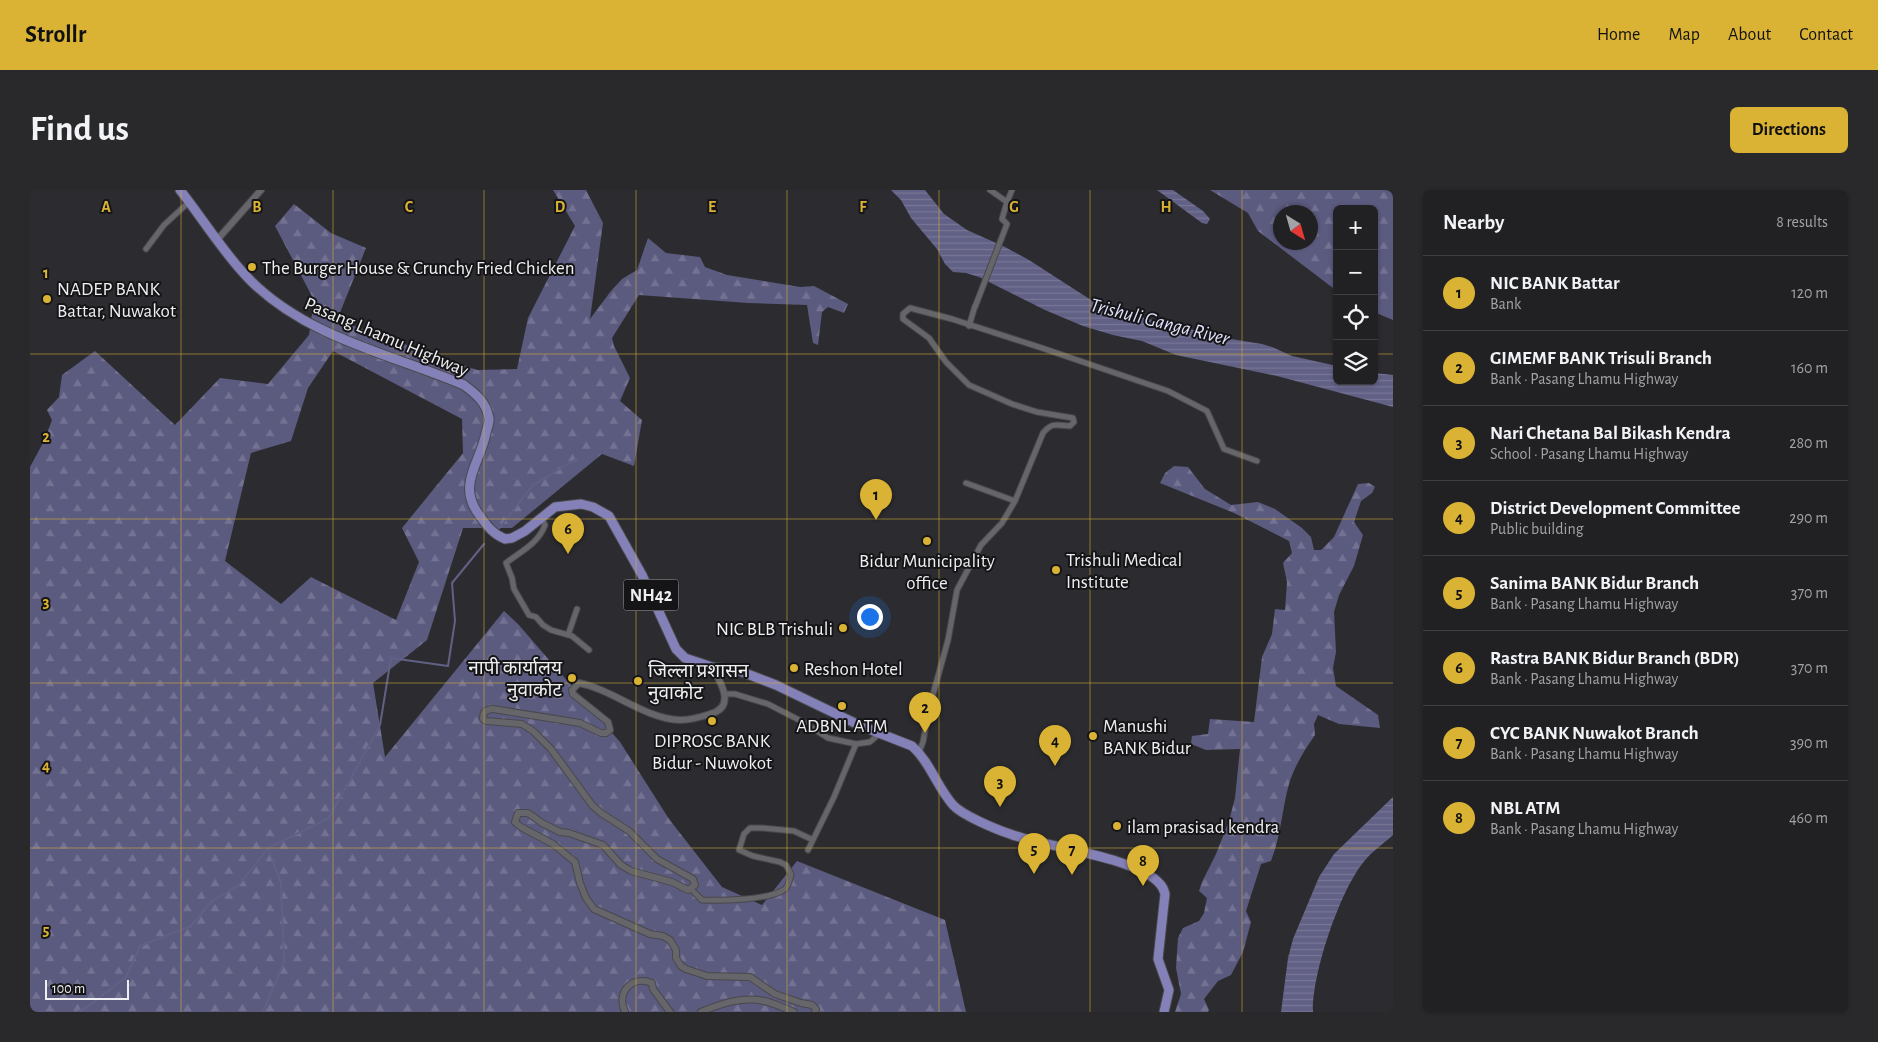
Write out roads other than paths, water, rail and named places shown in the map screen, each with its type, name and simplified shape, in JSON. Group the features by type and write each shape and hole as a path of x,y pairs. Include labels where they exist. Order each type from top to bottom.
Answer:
{"main road":[{"name":"Pasang Lhamu Highway","path":"180,190 248,279 287,311 327,332 464,385 481,398 489,419 485,440 472,471 468,490 474,509 489,529 505,539 512,538 526,531 555,507 581,504 593,507 609,516 642,575 676,649 685,658 712,667 737,670 776,685 862,726 912,746 918,752 945,794 960,812 1010,835 1123,864 1144,872 1162,885 1165,894 1158,959 1168,990 1164,1012"}],"street":[{"path":"218,240 261,190"},
{"path":"990,190 1007,202"},
{"path":"969,326 974,306 1006,224 1002,219 1012,190"},
{"path":"146,249 164,226 189,202"},
{"path":"918,752 923,742 929,709 948,640 957,590 981,545 1002,523 1015,501 1043,433 1049,426 1058,424 1072,426 1074,419 1056,414 1037,412 1012,404 969,385 946,362 929,338 903,319 903,314 910,308 1052,351 1168,391 1207,411 1224,449 1257,462"},
{"path":"966,483 1015,501"},
{"path":"541,517 545,526 542,533 532,546 521,551 506,563 514,589 529,615 536,617 542,625 551,630 572,636 589,650"},
{"path":"568,635 577,609"},
{"path":"691,889 695,885 693,879 657,859 629,831 601,813 592,804 542,739 522,724 486,721 483,719 483,714 486,710 493,709 536,715 580,723 601,733 606,733 610,730 608,722 573,694 574,686 579,683 590,685 655,715 682,720 713,714 721,709 725,694 712,667"},
{"path":"725,694 735,694 768,704 803,722 828,738 856,744 870,742 880,733"},
{"path":"808,850 834,797 856,744"},
{"path":"813,840 794,831 750,828 744,834 739,850 786,865 792,874 789,883 785,889 773,894 726,901 702,900 691,889 688,890 672,882 631,871 621,864 603,845 554,830 528,812 518,813 514,822 521,828 553,844 575,862 586,898 594,909 650,934 663,936 670,940 676,950 676,958 681,966 708,976 750,978 775,994 801,1004 812,1005 816,1010 815,1012"},
{"path":"625,1012 622,1001 623,994 635,981 643,979 652,983 653,990 670,1012"},
{"path":"701,1012 719,1005 762,1000 794,1012"}],"waterway":[{"path":"497,531 533,485 578,458"},
{"path":"263,1012 284,962 281,883 268,848 329,818 380,725 391,658 448,666 455,621 452,583 484,544"},
{"path":"77,1012 86,1008 126,977 140,946 191,926 212,901 239,885 268,848"}],"place":[{"name":"The Burger House & Crunchy Fried Chicken","path":"252,267"},
{"name":"NADEP BANK Battar, Nuwakot","path":"47,299"},
{"name":"NIC BANK Battar","path":"876,520"},
{"name":"Bidur Municipality office","path":"927,541"},
{"name":"Rastra BANK Bidur Branch (BDR)","path":"568,554"},
{"name":"Trishuli Medical Institute","path":"1056,570"},
{"name":"NIC BLB Trishuli","path":"843,628"},
{"name":"Reshon Hotel","path":"794,668"},
{"name":"नापी कार्यालय नुवाकोट","path":"572,678"},
{"name":"जिल्ला प्रशासन नुवाकोट","path":"638,681"},
{"name":"ADBNL ATM","path":"842,706"},
{"name":"DIPROSC BANK Bidur - Nuwokot","path":"712,721"},
{"name":"GIMEMF BANK Trisuli Branch","path":"925,733"},
{"name":"Manushi BANK Bidur","path":"1093,736"},
{"name":"District Development Committee","path":"1055,766"},
{"name":"Nari Chetana Bal Bikash Kendra","path":"1000,807"},
{"name":"ilam prasisad kendra","path":"1117,826"},
{"name":"Sanima BANK Bidur Branch","path":"1034,874"},
{"name":"CYC BANK Nuwakot Branch","path":"1072,875"},
{"name":"NBL ATM","path":"1143,886"}],"water label":[{"name":"Trishuli Ganga River","path":"1160,321"}]}
